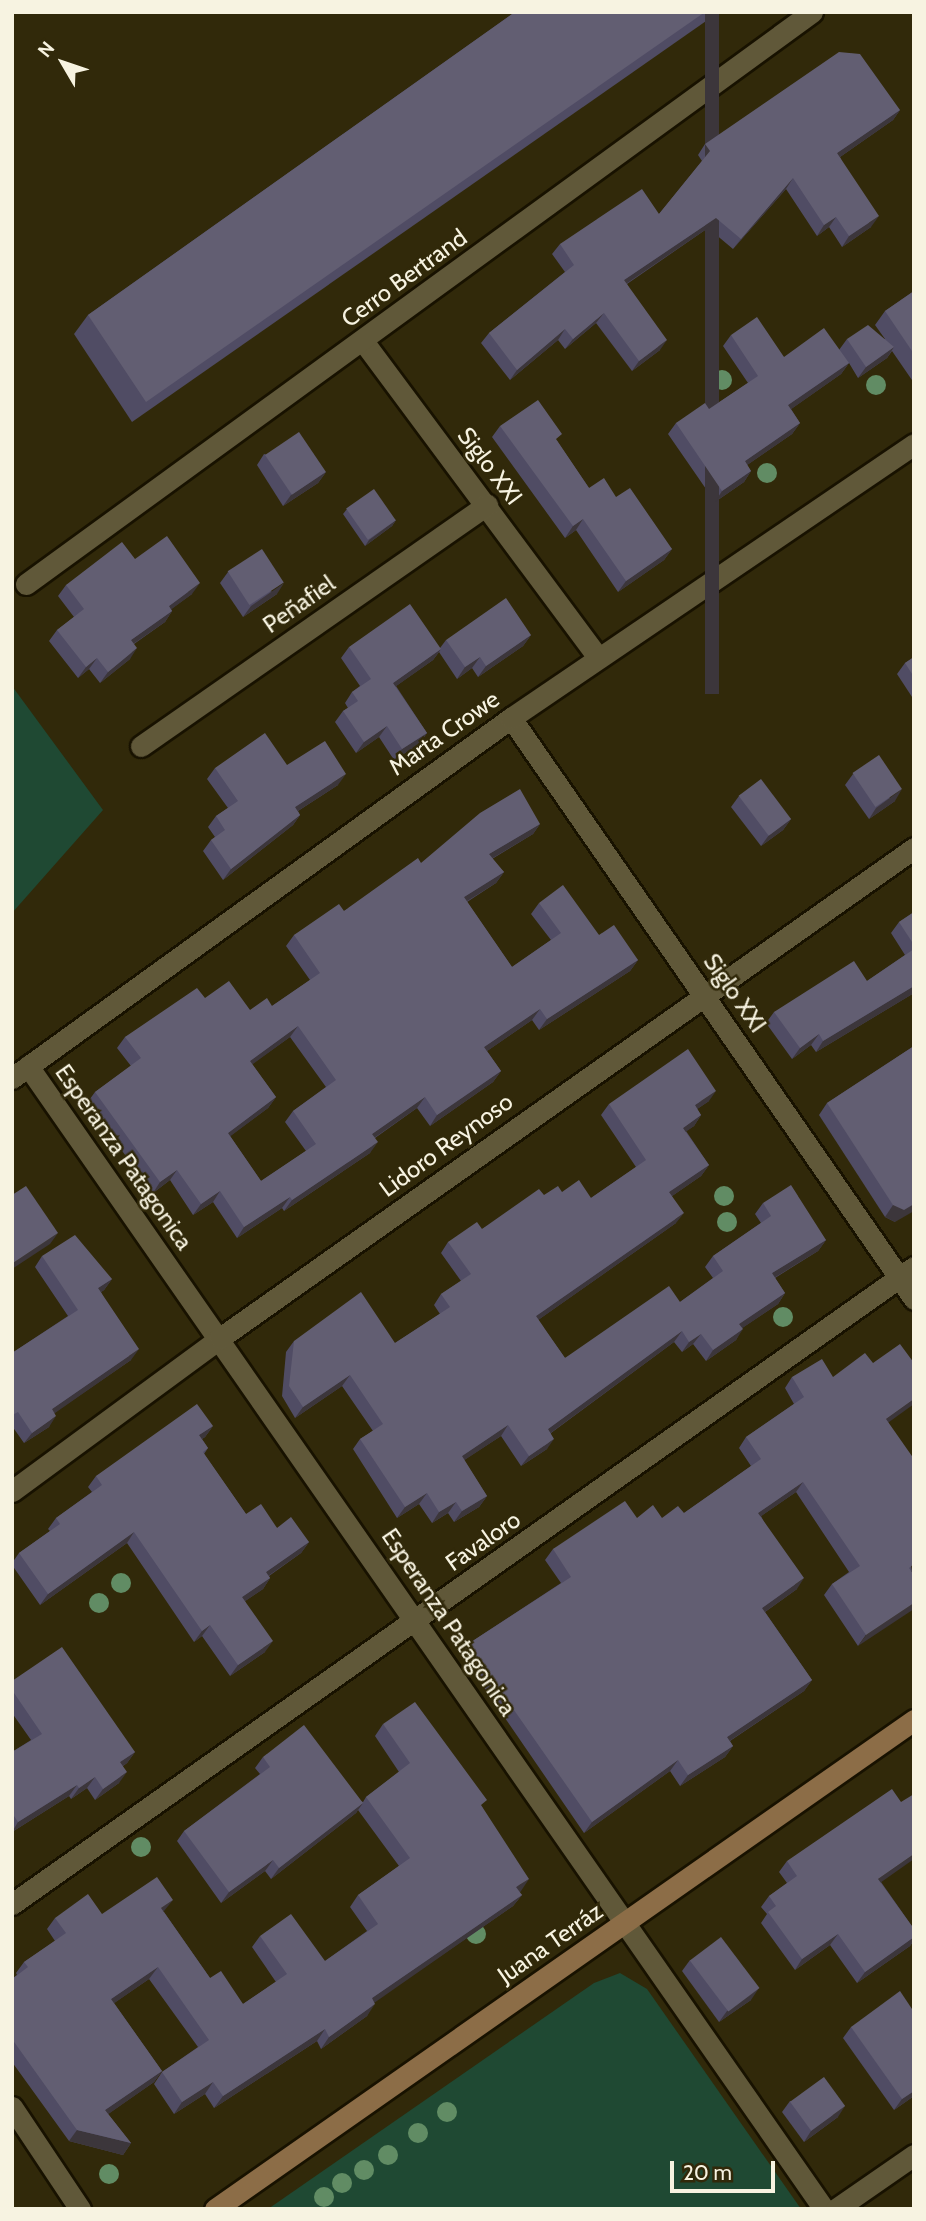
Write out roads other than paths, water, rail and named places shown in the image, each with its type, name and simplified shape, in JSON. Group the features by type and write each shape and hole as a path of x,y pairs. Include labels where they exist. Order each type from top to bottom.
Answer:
{"street":[{"name":"Cerro Bertrand","path":"26,584 812,12"},
{"name":"Siglo XXI","path":"363,341 598,657"},
{"name":"Marta Crowe","path":"20,1072 511,718 914,444"},
{"name":"Peñafiel","path":"141,746 487,505"},
{"name":"Siglo XXI","path":"511,718 704,993 906,1272 914,1299"},
{"name":"Lidoro Reynoso","path":"12,1491 220,1338 704,993 914,848"},
{"name":"Esperanza Patagonica","path":"20,1072 220,1338 824,2209"},
{"name":"Favaloro","path":"12,1904 906,1272"},
{"name":"Juana Terráz","path":"215,2209 914,1720"},
{"path":"12,2108 80,2209"},
{"path":"836,2209 914,2155"}]}
